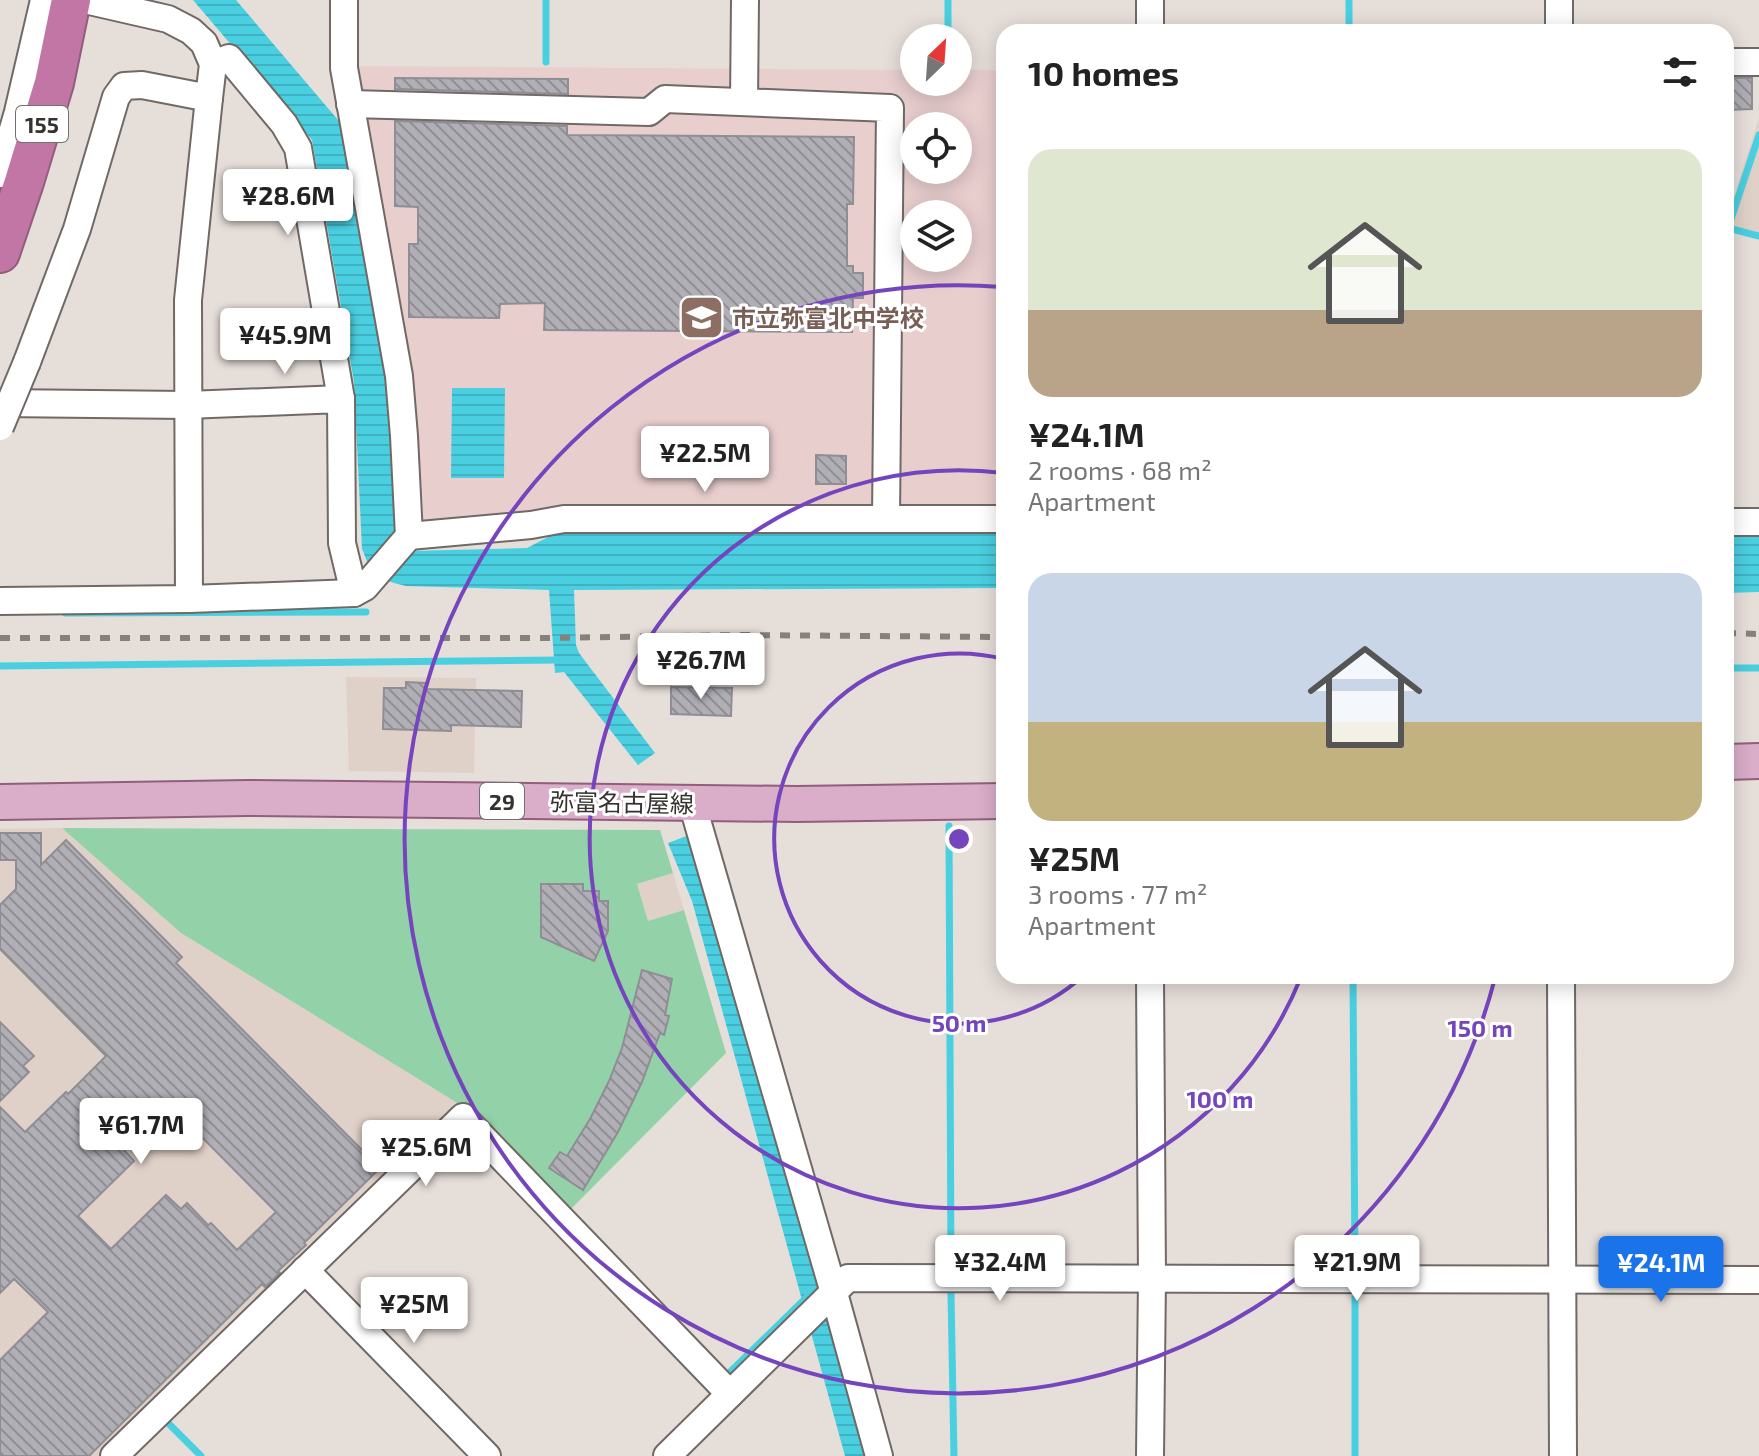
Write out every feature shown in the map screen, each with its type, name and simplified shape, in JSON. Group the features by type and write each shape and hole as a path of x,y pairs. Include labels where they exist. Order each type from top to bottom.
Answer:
{"highway":[{"name":"155","path":"2,249 54,83 71,0"}],"main road":[{"path":"1734,762 1759,761"},
{"name":"弥富名古屋線","path":"0,802 273,798 797,804 996,801"}],"street":[{"path":"0,174 44,0"},
{"path":"85,0 168,19 191,31 204,43 213,64 188,300 189,599"},
{"path":"344,0 344,68 399,376 407,538"},
{"path":"744,90 745,0"},
{"path":"1150,0 1150,24"},
{"path":"1559,0 1559,24"},
{"path":"213,64 229,58 284,124 298,148 341,399 342,543 362,587"},
{"path":"1734,62 1759,62"},
{"path":"0,427 77,229 116,97 124,86 142,85 209,98"},
{"path":"350,104 649,112 665,99 744,90 890,108 886,519"},
{"path":"0,403 187,405 341,399"},
{"path":"0,601 189,599 362,587 407,538 564,519 996,519"},
{"path":"1734,522 1759,522"},
{"path":"692,803 830,1296 879,1456"},
{"path":"1150,984 1150,1456"},
{"path":"1561,984 1563,1456"},
{"path":"114,1456 463,1117 730,1394"},
{"path":"305,1270 487,1456"},
{"path":"667,1456 848,1278 1759,1280"}],"shaded area":[{"name":"市立弥富北中学校","path":"355,66 900,70 900,96 972,96 972,70 996,70 996,511 563,510 417,521"},
{"path":"1759,118 1759,239 1734,232 1734,196"},
{"path":"346,677 476,678 474,773 349,771"},
{"path":"62,828 181,933 459,1104 102,1456 0,1456 0,829"},
{"path":"673,873 684,910 648,921 637,884"}],"green space":[{"path":"62,828 660,830 673,873 637,884 648,921 684,910 726,1053 565,1215 459,1104 181,933"}],"water":[{"path":"193,0 236,0 344,127 389,381 395,539 409,551 527,548 558,532 996,533 996,588 574,590 579,653 655,753 638,765 564,672 555,673 549,590 406,586 381,578 370,568 362,549 354,382 312,140"},
{"path":"452,388 505,388 504,478 451,478"},
{"path":"1734,537 1759,537 1759,592 1734,593"},
{"path":"689,835 707,884 866,1456 845,1456 692,901 668,843"}],"building":[{"path":"395,78 568,79 568,94 395,89"},
{"path":"1734,78 1752,78 1752,109 1734,110"},
{"path":"395,121 567,126 567,135 854,137 853,204 847,204 847,266 853,266 853,273 863,273 863,298 853,298 852,332 544,330 545,303 500,304 499,318 409,317 409,244 418,244 418,207 395,206"},
{"path":"816,455 846,456 846,484 816,484"},
{"path":"406,682 426,683 426,689 522,691 521,727 451,725 451,731 383,729 384,688 406,688"},
{"path":"671,687 732,688 731,716 671,714"},
{"path":"0,833 41,833 41,865 66,840 182,957 176,963 380,1168 304,1243 306,1245 278,1271 280,1273 265,1287 262,1284 89,1456 0,1456 0,1360 48,1312 14,1279 0,1293 0,1107 25,1132 106,1056 0,949 0,905 16,889 16,860 0,860","holes":["170,1105 276,1212 237,1250 187,1203 181,1209 166,1195 111,1249 78,1216 134,1161 123,1149"]},
{"path":"541,884 583,884 583,891 599,891 599,901 608,901 608,931 594,961 541,937"},
{"path":"642,970 672,979 664,1035 660,1033 642,1082 618,1132 583,1190 549,1168 560,1152 567,1156 609,1081 622,1048"},
{"path":"0,1022 34,1056 23,1066 29,1072 0,1101"}],"waterway":[{"path":"546,0 546,62"},
{"path":"948,0 948,24"},
{"path":"1349,0 1349,24"},
{"path":"1734,210 1759,135"},
{"path":"1734,230 1759,236"},
{"path":"65,613 366,612"},
{"path":"0,666 562,660"},
{"path":"1734,668 1759,668"},
{"path":"949,826 951,1268"},
{"path":"1353,984 1355,1271"},
{"path":"951,1294 954,1456"},
{"path":"730,1372 809,1295"},
{"path":"1355,1298 1355,1456"},
{"path":"167,1422 201,1456"}],"railway":[{"path":"1734,633 1759,634"},
{"path":"0,638 996,637"}],"place":[{"name":"市立弥富北中学校","path":"701,317"}]}
